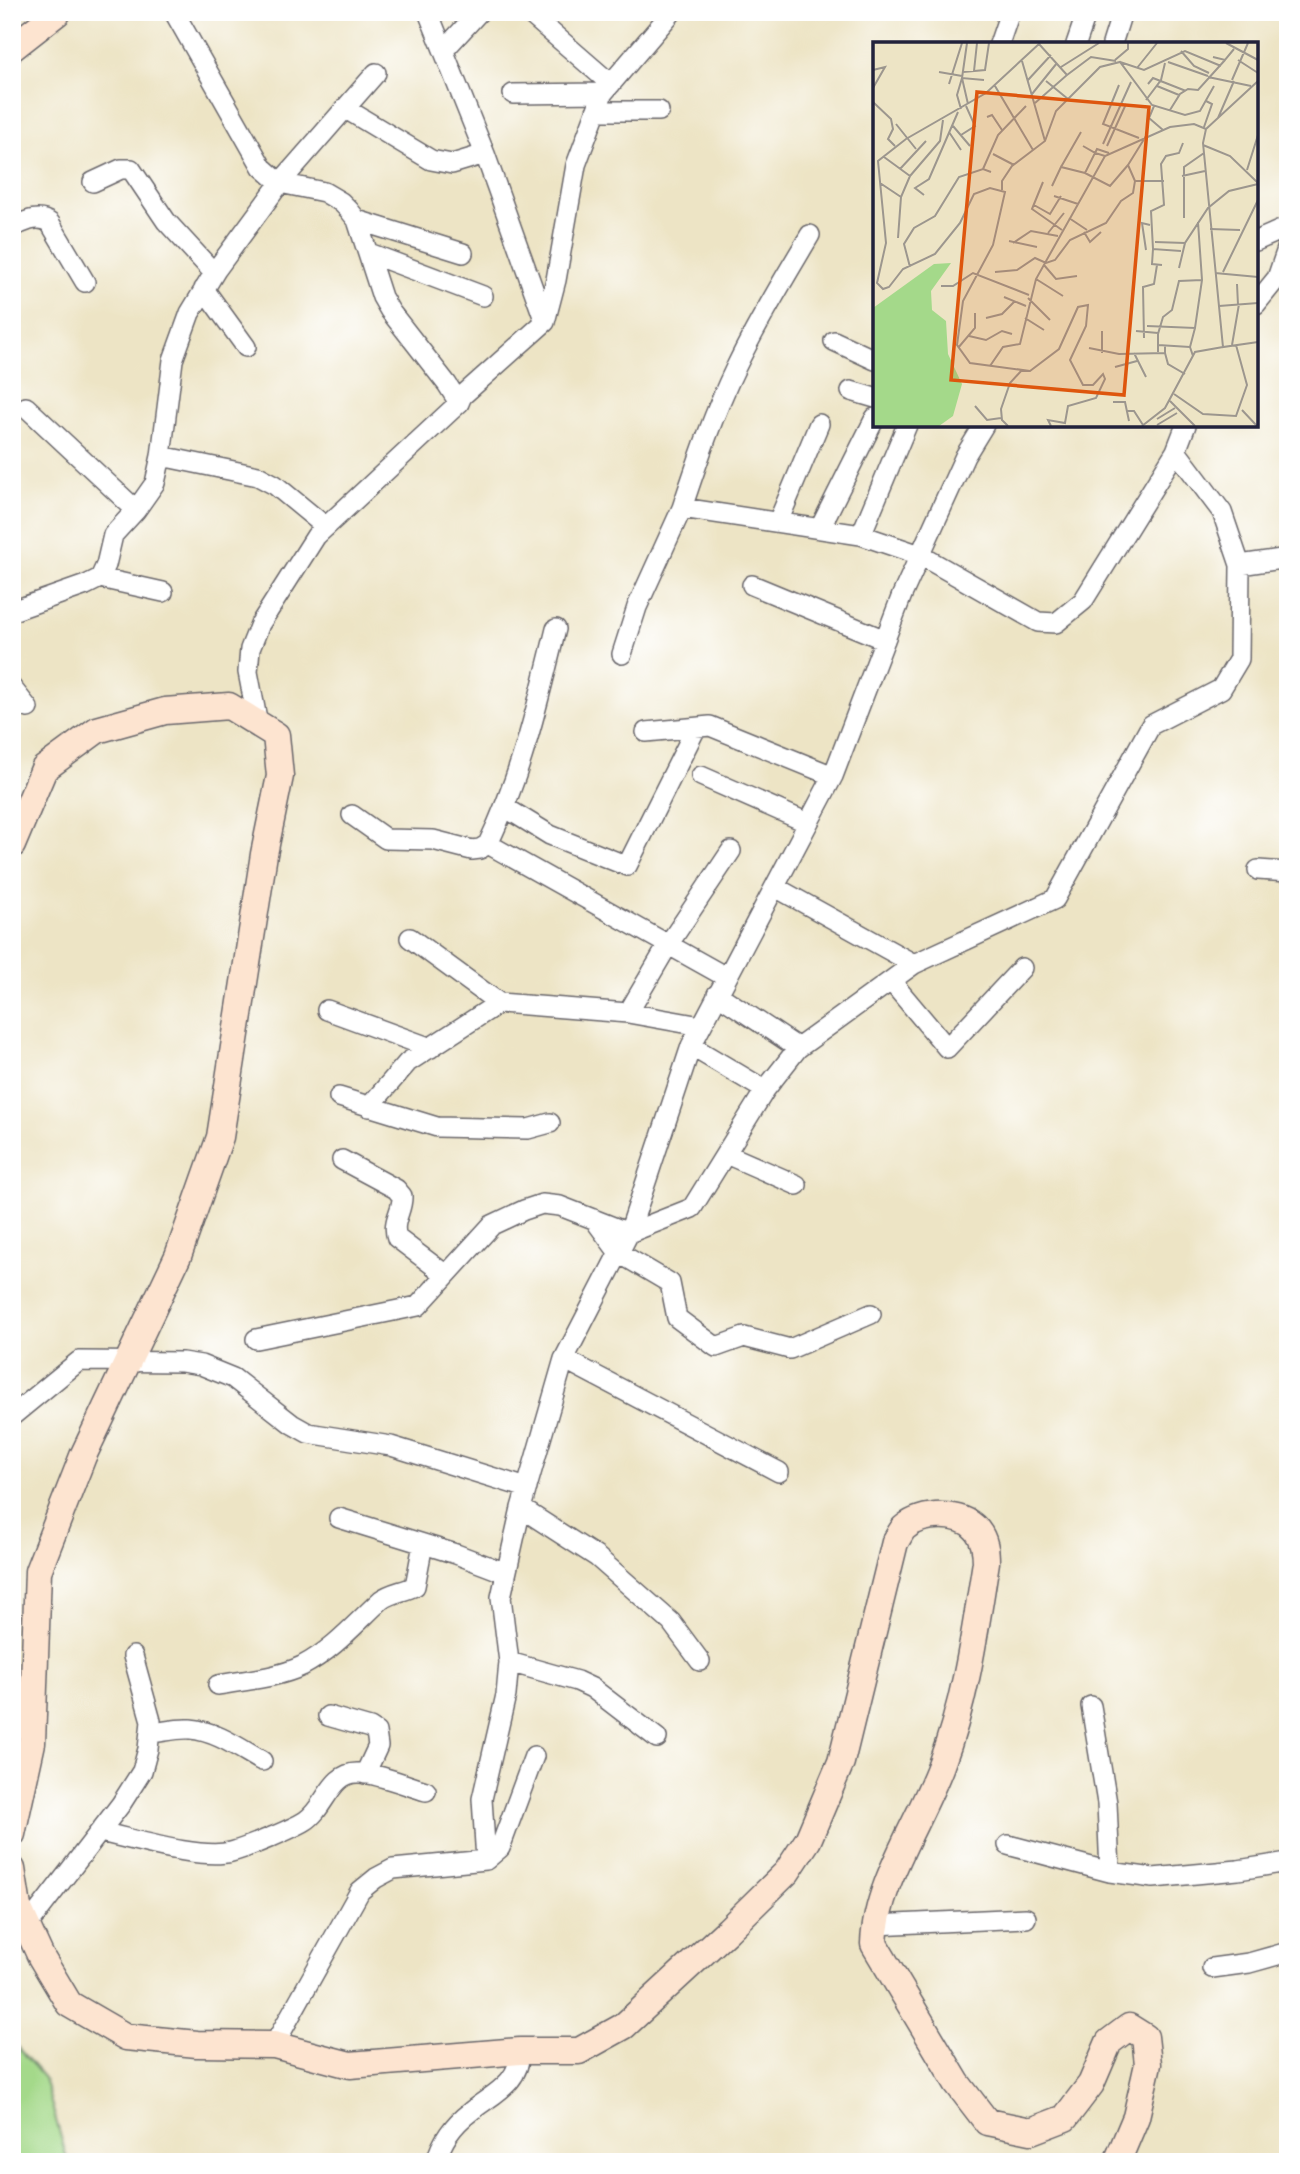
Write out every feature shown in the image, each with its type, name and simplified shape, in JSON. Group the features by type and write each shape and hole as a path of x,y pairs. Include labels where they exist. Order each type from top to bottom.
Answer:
{"street":[{"path":"12,48 58,12"},
{"path":"173,12 262,167 280,183 324,192 341,202 357,220 382,297 459,403"},
{"path":"429,12 485,154 545,322"},
{"path":"444,50 479,12"},
{"path":"528,12 603,96"},
{"path":"258,724 248,672 250,649 260,624 316,536 459,403 462,396 545,322 556,279 576,165 603,96 672,12"},
{"path":"1000,42 1010,12"},
{"path":"1077,42 1087,12"},
{"path":"1113,42 1122,12"},
{"path":"12,611 100,578 113,535 136,510 155,483 173,360 190,313 209,281 280,183 376,73"},
{"path":"513,94 603,96 659,111"},
{"path":"346,109 432,160 452,164 485,154"},
{"path":"93,182 121,169 131,169 209,281 246,347"},
{"path":"12,228 37,218 45,219 85,282"},
{"path":"357,220 463,253"},
{"path":"1258,240 1288,227"},
{"path":"622,654 637,607 682,508 708,430 735,369 760,319 810,235"},
{"path":"1258,302 1277,278 1288,246"},
{"path":"369,253 483,296"},
{"path":"834,341 873,359"},
{"path":"851,390 873,397"},
{"path":"26,407 136,510"},
{"path":"820,528 873,422"},
{"path":"778,522 819,424"},
{"path":"861,535 906,427"},
{"path":"486,1860 482,1799 506,1695 509,1662 500,1597 521,1508 564,1359 629,1233 691,1046 833,776 920,555 965,456 983,427"},
{"path":"682,508 861,535 920,555 1038,622 1056,623 1083,601 1176,451 1185,427"},
{"path":"257,1339 418,1306 492,1225 542,1204 560,1206 629,1233 692,1208 765,1090 798,1048 914,964 1055,899 1151,725 1222,689 1238,659 1240,565 1222,512 1176,451"},
{"path":"161,456 258,475 275,485 326,527"},
{"path":"1240,565 1288,558"},
{"path":"100,578 163,592"},
{"path":"752,584 885,640"},
{"path":"352,815 386,839 443,841 472,850 488,844 506,808 530,732 556,629"},
{"path":"12,688 28,708"},
{"path":"12,845 44,769 97,730 165,711 229,706 276,735 280,776 264,854 220,1137 178,1256 83,1456 38,1571 32,1743 12,1834"},
{"path":"646,732 710,726 833,776"},
{"path":"506,808 550,835 627,866 696,728"},
{"path":"701,776 808,823"},
{"path":"488,844 668,945 798,1048"},
{"path":"628,1013 668,945 731,851"},
{"path":"1258,870 1288,872"},
{"path":"775,887 914,964"},
{"path":"410,938 499,1003 628,1013 701,1026"},
{"path":"891,981 947,1048 1022,968"},
{"path":"369,1107 408,1062 499,1003"},
{"path":"327,1010 430,1048"},
{"path":"691,1046 765,1090"},
{"path":"340,1097 438,1127 528,1129 550,1123"},
{"path":"726,1154 797,1185"},
{"path":"342,1160 396,1189 402,1196 395,1219 397,1238 446,1275"},
{"path":"594,1219 619,1252 670,1283 677,1318 716,1347 744,1337 790,1349 871,1314"},
{"path":"564,1359 779,1472"},
{"path":"12,1416 79,1361 182,1362 201,1365 233,1378 292,1424 308,1433 391,1446 527,1488"},
{"path":"521,1508 597,1557 671,1622 701,1661"},
{"path":"12,1869 18,1907 41,1957 69,2004 126,2037 197,2044 274,2045 350,2065 520,2051 579,2051 624,2026 764,1897 787,1872 808,1840 841,1762 895,1542 904,1528 920,1519 934,1516 955,1518 968,1522 977,1530 986,1546 986,1562 967,1681 942,1765 891,1879 875,1925 874,1944 957,2082 987,2122 1031,2131 1065,2118 1091,2084 1109,2042 1129,2027 1145,2036 1148,2064 1136,2117 1117,2162"},
{"path":"339,1518 506,1573"},
{"path":"218,1685 282,1673 302,1666 333,1646 389,1594 415,1586 423,1544"},
{"path":"27,1926 100,1832 142,1771 151,1721 133,1656"},
{"path":"509,1662 577,1681 592,1688 657,1738"},
{"path":"1091,1706 1107,1803 1110,1872"},
{"path":"328,1716 376,1732 378,1746 365,1774"},
{"path":"150,1733 188,1729 205,1732 226,1740 262,1761"},
{"path":"274,2045 360,1891 376,1878 393,1870 486,1860 500,1848 534,1756"},
{"path":"100,1832 199,1853 230,1853 306,1821 318,1810 336,1783 345,1776 358,1772 426,1791"},
{"path":"1008,1845 1110,1872 1153,1878 1288,1862"},
{"path":"875,1925 1026,1917"},
{"path":"1212,1968 1249,1963 1288,1952"},
{"path":"436,2162 450,2131 467,2113 505,2088 516,2074 520,2064 520,2051"}],"green space":[{"path":"12,2041 44,2078 68,2162 12,2162"}]}
